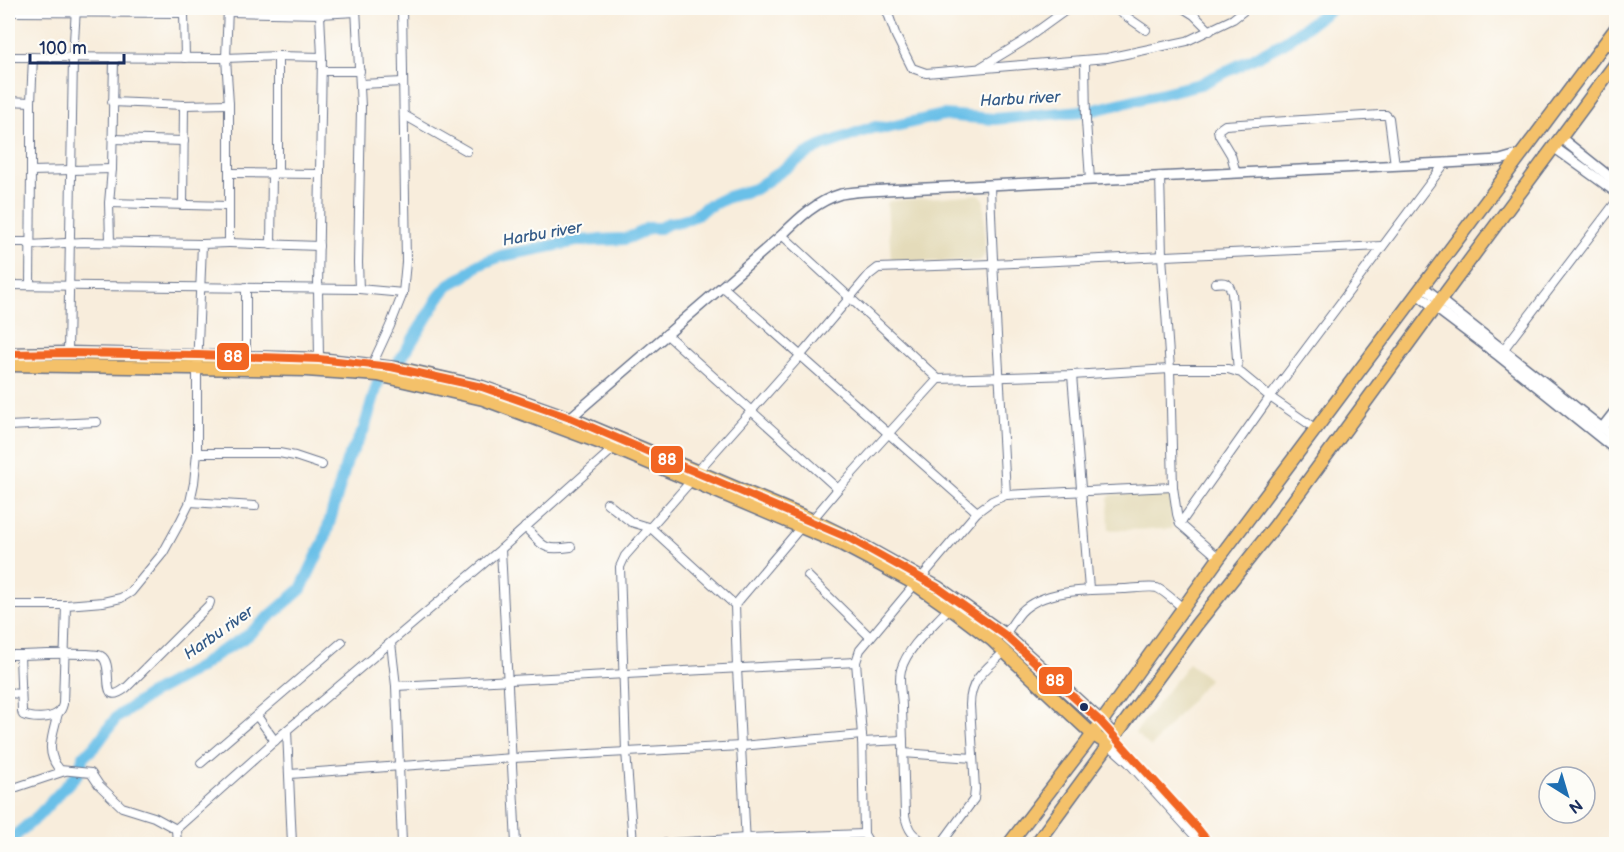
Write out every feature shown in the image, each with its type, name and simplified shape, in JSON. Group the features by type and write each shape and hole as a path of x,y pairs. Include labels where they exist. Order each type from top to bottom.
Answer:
{"main road":[{"path":"1009,844 1101,722 1219,558 1522,154 1612,45 1617,28"},
{"path":"1036,844 1197,624 1275,526 1617,63"},
{"path":"8,354 198,355 319,359 373,371"},
{"path":"8,365 396,371 482,387 570,418 694,477 775,511 801,527 918,581 1005,651 1092,734 1112,741"},
{"path":"396,371 483,399 694,477"},
{"path":"775,511 812,520 849,538 1005,635 1101,722 1112,741"},
{"path":"1089,712 1114,703"},
{"path":"1075,719 1082,739 1076,755"}],"street":[{"path":"373,371 403,293 406,262 402,8"},
{"path":"886,8 896,36 912,68 926,73 1107,58 1187,41 1233,19 1247,8"},
{"path":"977,69 1022,42 1069,8"},
{"path":"1114,8 1146,30"},
{"path":"1183,8 1194,15 1210,31"},
{"path":"8,12 34,9 184,10 184,58"},
{"path":"68,353 73,58 76,10"},
{"path":"229,243 229,104 226,58 228,10 320,14 356,10 361,84 359,289"},
{"path":"319,359 322,71 320,14"},
{"path":"271,245 278,56"},
{"path":"8,57 322,57"},
{"path":"30,285 33,57"},
{"path":"110,242 109,203 112,169 114,58"},
{"path":"1085,60 1090,180"},
{"path":"322,71 360,71"},
{"path":"361,84 403,82"},
{"path":"8,101 31,102"},
{"path":"112,102 229,104"},
{"path":"183,205 184,105"},
{"path":"404,115 467,151"},
{"path":"1236,173 1230,155 1219,135 1218,130 1226,125 1380,115 1386,115 1389,118 1395,165"},
{"path":"113,139 184,141"},
{"path":"1558,143 1617,182"},
{"path":"1558,143 1617,192"},
{"path":"562,429 570,418 801,217 827,200 843,194 885,190 1500,160 1522,154"},
{"path":"1500,160 1512,168"},
{"path":"1180,524 1270,398 1445,163"},
{"path":"31,171 112,169"},
{"path":"230,173 320,174"},
{"path":"1160,176 1162,256 1170,369 1173,487 1177,514 1180,524 1219,558"},
{"path":"990,185 992,264 1006,495"},
{"path":"1503,350 1617,202"},
{"path":"109,203 228,206"},
{"path":"782,235 938,379"},
{"path":"8,242 26,242 30,245 110,242 319,246"},
{"path":"8,604 66,605 121,598 131,592 163,553 190,502 194,483 202,244"},
{"path":"633,844 626,751 620,567 626,556 869,275 878,268 889,266 992,264 1382,246"},
{"path":"1215,283 1228,283 1232,293 1238,372"},
{"path":"8,285 318,288 403,293"},
{"path":"722,286 977,512"},
{"path":"246,288 246,357"},
{"path":"1420,290 1617,450"},
{"path":"1438,304 1503,350 1609,433"},
{"path":"666,334 838,489"},
{"path":"812,520 938,379 1170,369 1228,369 1238,372 1270,398 1316,429"},
{"path":"1072,375 1089,589"},
{"path":"1609,433 1617,410"},
{"path":"8,426 98,422"},
{"path":"1609,433 1617,424"},
{"path":"176,829 275,741 501,549 614,448"},
{"path":"196,453 279,453 322,465"},
{"path":"870,844 864,834 862,738 856,662 860,650 870,637 977,512 992,501 1006,495 1173,487"},
{"path":"190,502 255,506"},
{"path":"607,503 632,522 651,528 735,605"},
{"path":"525,527 547,548 571,547"},
{"path":"746,841 735,605 801,527"},
{"path":"501,549 516,844"},
{"path":"808,576 870,637"},
{"path":"1005,635 1022,611 1030,605 1066,592 1151,587 1161,591 1183,608"},
{"path":"8,655 65,653 100,655 107,661 109,668 107,685 111,692 116,694 126,688 210,602"},
{"path":"66,605 63,704 58,713 50,747 51,755 60,770 83,771 94,775 99,784 122,807 154,817 176,829"},
{"path":"927,844 910,832 905,815 900,679 906,659 919,640 949,608"},
{"path":"201,763 342,642"},
{"path":"392,643 400,766 402,844"},
{"path":"941,844 974,799 970,705 973,686 1005,651"},
{"path":"20,655 23,715 50,717 58,713"},
{"path":"396,686 856,662"},
{"path":"8,693 21,694"},
{"path":"257,716 275,741"},
{"path":"288,730 292,844"},
{"path":"290,774 626,751 862,738 903,740"},
{"path":"1112,741 1202,844"},
{"path":"1112,741 1190,820 1210,844"},
{"path":"903,753 973,758"},
{"path":"8,790 65,771"},
{"path":"176,829 177,844"},
{"path":"657,844 864,834"}],"shaded area":[{"path":"979,194 984,199 985,254 982,259 979,261 894,262 891,259 887,204 889,201"},
{"path":"1114,494 1169,495 1172,529 1109,530 1108,499"},
{"path":"1189,663 1209,679 1151,747 1135,733"}],"waterway":[{"name":"Harbu river","path":"8,842 38,816 77,774 84,756 96,745 116,718 149,695 200,667 247,636 301,589 324,541 347,461 364,429 378,382 399,362 439,297 450,284 465,276 478,265 501,256 576,241 624,239 648,228 660,228 669,223 680,222 728,197 755,189 806,154 824,145 874,127 886,128 943,115 994,119 1094,110 1200,84 1283,43 1332,8"}],"transit line":[{"name":"88","path":"8,354 198,355 319,359 391,367 482,387 570,418 849,538 937,587 1005,635 1101,722 1210,844"}]}
